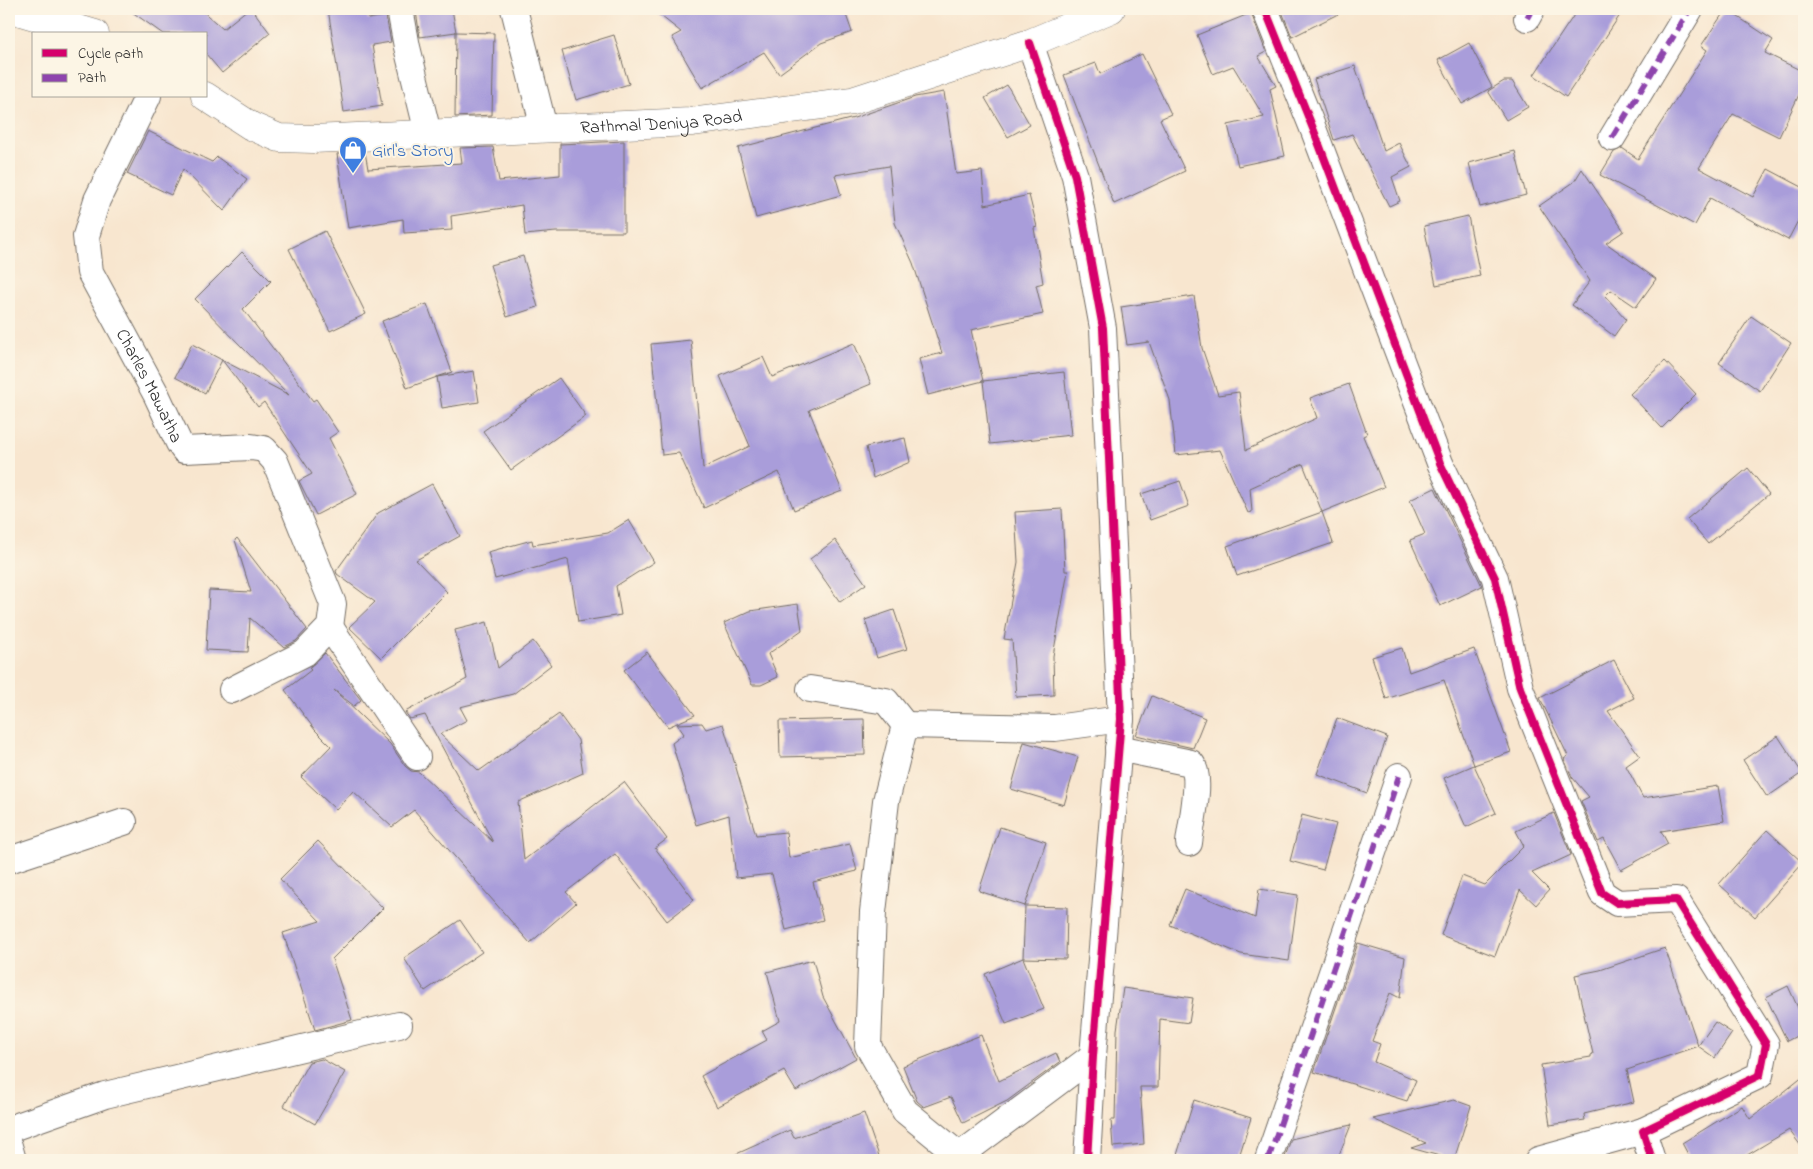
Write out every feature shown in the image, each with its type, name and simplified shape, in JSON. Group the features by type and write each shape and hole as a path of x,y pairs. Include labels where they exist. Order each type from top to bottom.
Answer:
{"street":[{"path":"11,9 88,32"},
{"path":"400,9 406,48 428,133"},
{"path":"514,9 544,128"},
{"name":"Rathmal Deniya Road","path":"208,98 251,126 279,138 691,122 852,101 1030,43 1111,9"},
{"path":"1265,9 1314,131 1440,463 1495,578 1520,688 1602,893 1617,904 1676,900 1766,1044 1760,1075 1643,1131 1538,1160"},
{"path":"1612,138 1690,9"},
{"path":"1030,43 1075,176 1103,328 1121,719 1093,1056 1087,1160"},
{"name":"Charles Mawatha","path":"147,98 97,200 86,236 90,272 184,450 251,446 264,448 274,461 333,604 330,627"},
{"path":"232,690 305,653 330,627 417,757"},
{"path":"810,689 886,701 905,725"},
{"path":"905,725 1055,728 1121,719"},
{"path":"905,725 886,801 874,903 868,1046 905,1111 962,1158 1093,1056"},
{"path":"1118,748 1191,763 1195,768 1197,779 1188,843"},
{"path":"1268,1160 1399,776"},
{"path":"9,860 124,822"},
{"path":"9,1130 105,1095 399,1025"},
{"path":"1643,1131 1652,1160"},
{"path":"9,1146 13,1160"}],"building":[{"path":"128,9 200,9 223,29 248,9 252,9 270,33 222,73 208,56 208,32 160,32"},
{"path":"328,9 366,9 368,19 386,16 391,42 372,45 382,106 344,112"},
{"path":"452,9 456,32 420,37 416,11"},
{"path":"652,9 844,9 852,32 821,43 779,74 764,52 702,88 672,37 681,32"},
{"path":"1281,9 1348,9 1292,37"},
{"path":"1578,9 1624,9 1566,97 1534,75"},
{"path":"1726,9 1773,40 1765,53 1804,72 1804,84 1779,137 1733,114 1699,168 1753,197 1768,169 1804,188 1804,209 1788,240 1710,198 1695,225 1600,175 1614,152 1622,148 1638,159 1707,50 1701,46"},
{"path":"1251,13 1266,52 1258,56 1276,86 1270,89 1285,156 1238,166 1228,125 1264,117 1233,66 1213,74 1197,35"},
{"path":"456,32 494,33 492,115 455,117"},
{"path":"614,35 629,84 576,100 562,51"},
{"path":"1469,43 1492,87 1462,104 1438,60"},
{"path":"1142,54 1171,114 1160,119 1185,171 1114,204 1064,75 1096,63 1100,74"},
{"path":"1355,66 1384,151 1399,143 1411,167 1392,177 1400,201 1389,206 1352,134 1334,140 1314,79"},
{"path":"1504,81 1512,81 1528,107 1506,120 1488,91"},
{"path":"1007,85 1030,125 1008,137 985,98"},
{"path":"944,92 956,174 982,171 985,205 1029,195 1037,227 1034,228 1043,283 1036,285 1043,314 971,330 983,381 928,395 919,359 942,353 913,263 895,223 889,166 835,175 841,195 756,218 738,148 854,118 915,97"},
{"path":"148,131 212,162 217,157 247,179 224,211 183,169 171,195 127,174"},
{"path":"624,141 624,232 556,232 525,235 522,205 451,216 452,230 404,233 403,219 348,228 337,154 365,152 368,169 462,163 460,148 493,147 499,181 560,175 560,144"},
{"path":"1515,151 1526,195 1480,207 1469,163"},
{"path":"1582,169 1624,231 1606,243 1656,279 1636,307 1611,290 1605,296 1626,319 1614,336 1572,305 1590,281 1539,206 1574,182"},
{"path":"1468,216 1480,276 1436,285 1424,226"},
{"path":"325,231 366,314 330,331 289,249"},
{"path":"242,252 271,281 243,309 313,401 316,399 338,432 329,438 357,494 316,515 299,481 312,474 264,402 258,407 222,360 289,395 195,299"},
{"path":"523,256 538,307 507,317 490,265"},
{"path":"1194,296 1202,348 1218,395 1239,392 1246,450 1317,418 1310,398 1349,384 1367,434 1363,436 1384,487 1322,512 1303,464 1250,488 1252,512 1248,513 1220,450 1176,455 1170,400 1149,342 1127,345 1121,307"},
{"path":"427,304 452,372 407,388 382,321"},
{"path":"1751,316 1791,343 1760,391 1719,363"},
{"path":"691,340 703,468 750,446 720,376 763,357 772,377 854,343 871,384 809,410 842,491 794,510 779,472 704,508 679,453 662,455 651,344"},
{"path":"192,344 222,360 205,393 175,377"},
{"path":"1665,361 1696,394 1662,428 1630,394"},
{"path":"474,371 479,402 442,408 437,377"},
{"path":"1064,372 1071,435 990,444 983,381"},
{"path":"559,378 586,416 511,470 483,431"},
{"path":"905,438 910,462 873,478 866,447"},
{"path":"1748,468 1769,494 1708,544 1687,519"},
{"path":"1180,481 1189,506 1150,520 1141,494"},
{"path":"432,484 460,536 416,560 447,592 381,658 349,627 375,602 337,574 336,571 378,513"},
{"path":"1435,488 1482,586 1440,606 1410,540 1425,534 1410,500"},
{"path":"1062,509 1065,571 1068,571 1053,656 1054,695 1016,697 1012,640 1004,639 1018,562 1015,512"},
{"path":"1322,512 1333,543 1237,576 1227,546"},
{"path":"629,520 654,562 616,586 621,615 578,622 568,559 495,579 488,552 532,540 533,545 608,533"},
{"path":"237,538 307,629 296,641 284,647 250,618 248,652 206,650 209,590 251,592 235,540"},
{"path":"835,540 866,584 840,602 810,559"},
{"path":"798,604 802,630 768,654 778,677 761,685 752,685 724,623 750,611"},
{"path":"894,610 907,649 877,658 865,620"},
{"path":"487,622 498,668 533,641 551,665 513,694 460,707 467,720 440,734 479,771 559,714 578,740 583,773 518,802 524,860 624,782 667,839 655,848 694,900 667,921 615,854 566,892 576,903 530,943 414,810 392,827 353,791 336,810 301,777 331,746 315,730 285,690 311,670 309,668 325,653 361,700 354,706 334,690 390,744 405,766 411,771 419,772 493,842 425,715 410,719 405,712 467,679 455,630"},
{"path":"1402,648 1409,672 1474,649 1511,752 1474,765 1444,680 1386,699 1372,657"},
{"path":"647,652 695,715 668,727 624,670"},
{"path":"1614,660 1634,698 1608,711 1640,756 1626,766 1643,798 1718,786 1724,821 1661,831 1668,844 1621,870 1604,839 1598,842 1581,801 1589,797 1572,777 1564,759 1568,756 1540,698"},
{"path":"1152,696 1205,718 1193,748 1136,735"},
{"path":"1337,718 1387,737 1367,793 1317,774"},
{"path":"864,719 865,755 780,757 779,721"},
{"path":"702,723 706,729 723,724 756,835 786,832 789,858 850,844 857,871 813,882 823,920 786,930 772,874 736,878 729,815 696,825 672,743 684,734 677,724"},
{"path":"1778,736 1802,773 1767,797 1743,760"},
{"path":"1024,742 1078,757 1064,805 1011,789"},
{"path":"1474,765 1496,813 1466,827 1444,778"},
{"path":"1554,813 1571,855 1532,873 1549,890 1536,905 1520,890 1495,956 1441,935 1462,876 1485,885 1524,846 1516,831"},
{"path":"1302,815 1336,824 1323,870 1290,861"},
{"path":"1000,827 1046,842 1025,906 979,891"},
{"path":"1767,830 1803,863 1755,917 1719,884"},
{"path":"318,841 383,908 332,959 352,1020 315,1030 283,933 320,921 280,879"},
{"path":"1185,889 1255,918 1259,889 1298,895 1289,961 1241,954 1170,925"},
{"path":"1025,906 1067,907 1066,959 1023,958"},
{"path":"460,920 482,952 425,991 404,958"},
{"path":"1358,943 1405,957 1400,998 1390,993 1372,1041 1380,1044 1374,1062 1416,1080 1407,1101 1314,1072"},
{"path":"1665,948 1698,1046 1627,1070 1634,1102 1584,1114 1585,1120 1550,1125 1541,1065 1591,1057 1593,1054 1575,975 1600,970"},
{"path":"1023,958 1044,1009 1006,1024 985,974"},
{"path":"813,960 823,997 856,1058 796,1091 784,1071 717,1107 701,1076 767,1040 762,1031 780,1021 767,972"},
{"path":"1788,986 1804,1021 1804,1032 1787,1041 1766,997"},
{"path":"1123,988 1193,998 1189,1023 1160,1019 1158,1087 1140,1087 1144,1144 1113,1147 1111,1120 1115,1120 1117,1030"},
{"path":"1715,1022 1732,1033 1715,1058 1698,1046"},
{"path":"981,1035 999,1081 1056,1053 1060,1062 1007,1101 963,1123 951,1097 924,1107 917,1101 903,1066"},
{"path":"322,1059 345,1072 315,1124 284,1106 309,1062"},
{"path":"1804,1076 1804,1150 1789,1130 1739,1160 1691,1160 1682,1143 1742,1106 1750,1119"},
{"path":"1194,1100 1251,1118 1238,1160 1192,1160 1177,1155"},
{"path":"1454,1100 1471,1106 1454,1160 1411,1148 1426,1143 1373,1119"},
{"path":"864,1113 879,1156 866,1160 723,1160 790,1130 794,1138"},
{"path":"1351,1125 1337,1160 1284,1160 1291,1139"}],"marked path":[{"path":"1527,18 1532,9"},
{"path":"1612,138 1690,9"},
{"path":"1268,1160 1399,776"}],"cycle path":[{"path":"1265,9 1314,131 1440,463 1495,578 1520,688 1602,893 1617,903 1676,900 1766,1044 1760,1075 1643,1131 1652,1160"},
{"path":"1030,43 1075,176 1103,328 1121,719 1093,1056 1087,1160"}],"place":[{"name":"Girl's Story","path":"353,174"}]}
